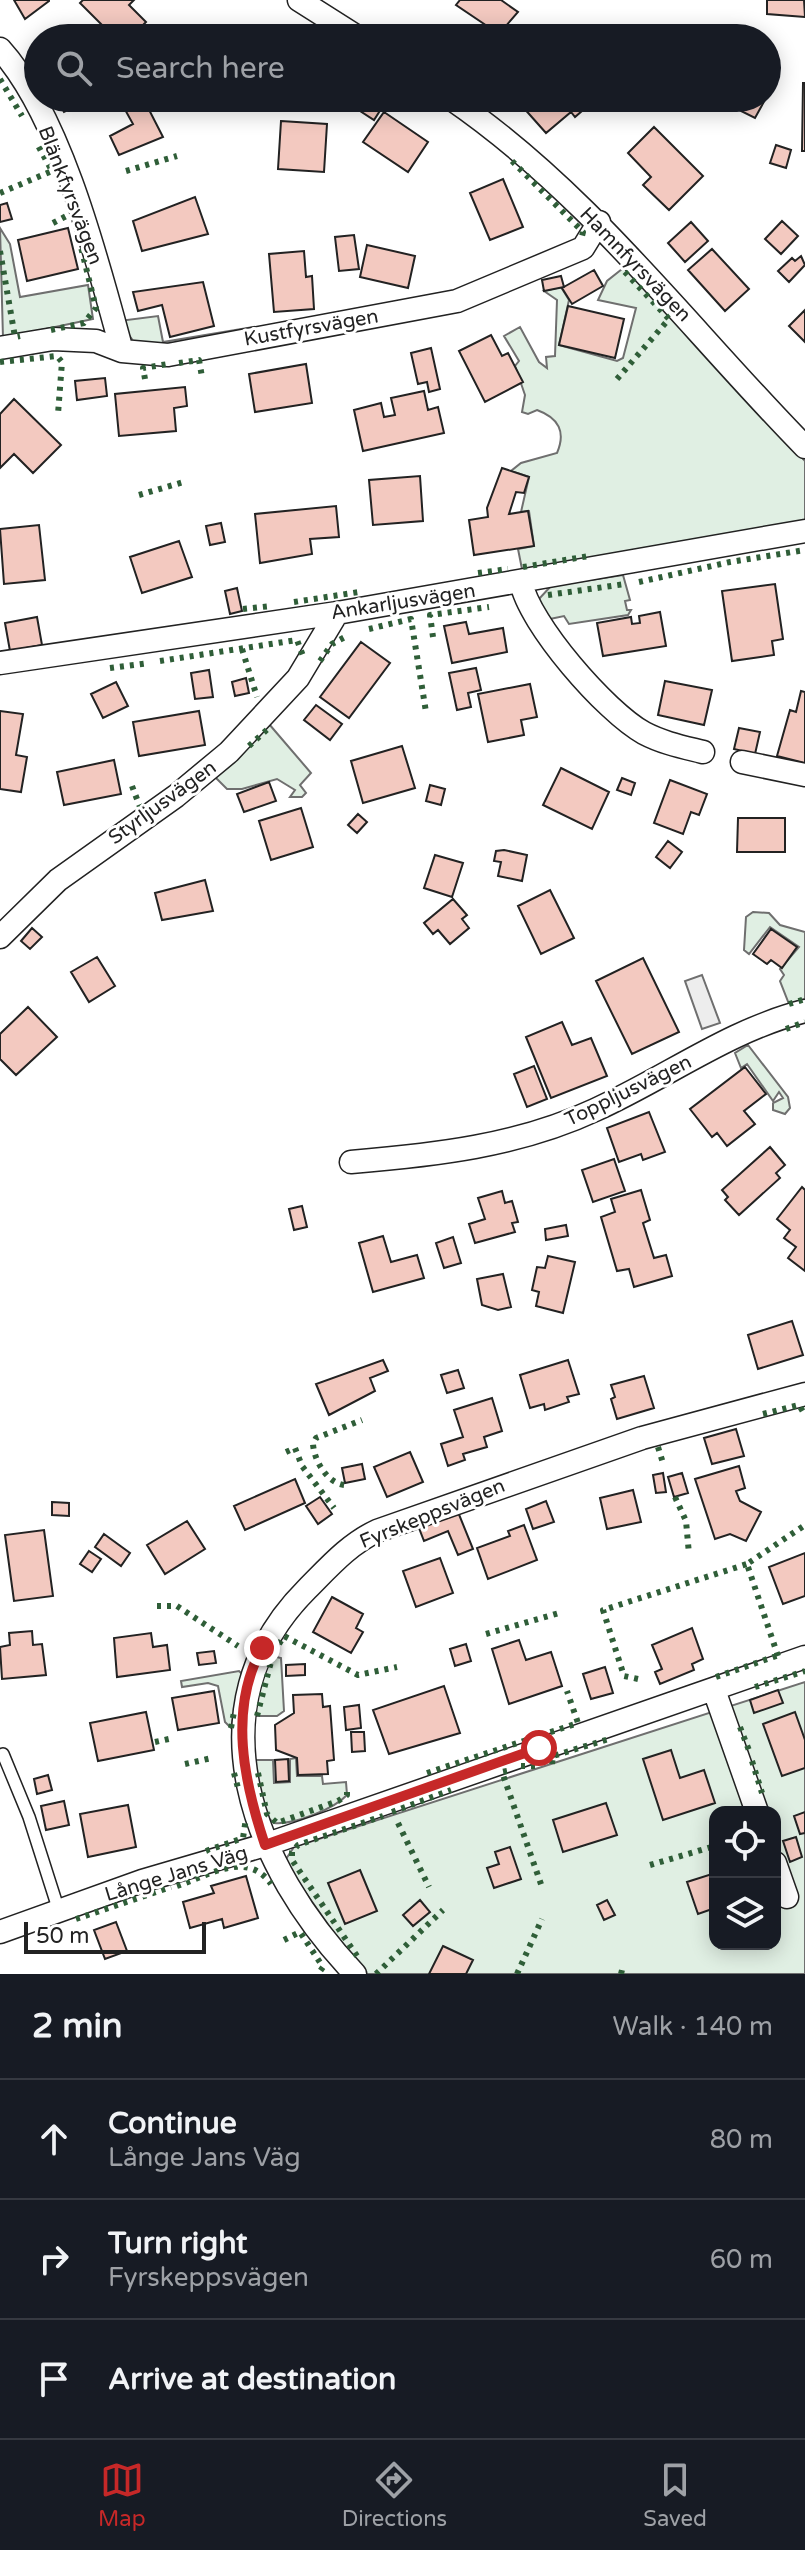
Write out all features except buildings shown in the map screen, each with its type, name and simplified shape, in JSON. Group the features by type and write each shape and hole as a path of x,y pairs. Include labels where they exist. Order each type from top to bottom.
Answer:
{"street":[{"path":"299,0 337,24"},
{"name":"Blänkfyrsvägen","path":"0,49 15,65 24,84"},
{"name":"Blänkfyrsvägen","path":"37,112 71,184 122,351"},
{"name":"Hamnfyrsvägen","path":"469,112 599,222 805,447"},
{"name":"Kustfyrsvägen","path":"0,348 53,339 96,341 122,351 168,355 457,301 583,248 599,222"},
{"name":"Ankarljusvägen","path":"0,663 337,613 805,531"},
{"path":"521,582 531,612 613,712 646,734 703,752"},
{"name":"Styrljusvägen","path":"0,937 58,880 176,796 229,752 298,678 337,613"},
{"path":"742,762 805,775"},
{"name":"Toppljusvägen","path":"351,1162 443,1154 565,1123 722,1043 777,1018 805,1011"},
{"name":"Fyrskeppsvägen","path":"355,1974 313,1923 265,1845 243,1758 249,1680 255,1662 286,1609 351,1546 399,1522 680,1426 805,1394"},
{"name":"Långe Jans Väg","path":"0,1932 142,1881 265,1845 805,1657"},
{"path":"714,1690 755,1806"},
{"path":"780,1878 787,1897"}],"lane":[{"path":"3,1754 29,1817 59,1911"}],"green space":[{"path":"0,228 10,244 20,297 88,285 93,319 3,338"},
{"path":"627,265 805,461 805,523 522,569 518,549 534,546 529,511 521,512 529,477 511,471 521,463 557,453 561,439 559,427 551,417 537,410 528,414 522,412 525,395 515,366 519,361 504,336 520,327 539,362 547,368 546,357 555,356 557,300 544,291 561,287 569,300 559,345 617,361 623,358 636,308 598,300 607,281"},
{"path":"158,316 163,342 254,327 255,332 149,349 134,342 119,321"},
{"path":"623,575 630,600 625,601 627,610 631,610 628,615 569,624 564,616 545,620 538,600 551,586"},
{"path":"269,724 311,773 300,785 306,793 302,797 290,797 295,790 277,779 242,789 227,789 213,775"},
{"path":"753,912 769,913 780,925 805,932 805,999 789,1004 780,981 784,975 780,969 799,947 770,927 749,954 744,950 746,917"},
{"path":"748,1045 788,1097 790,1108 785,1114 773,1110 773,1103 783,1098 779,1092 773,1101 747,1064 741,1068 735,1053"},
{"path":"272,1656 281,1658 284,1711 277,1716 255,1716 258,1688"},
{"path":"239,1671 242,1674 231,1728 225,1722 218,1686 208,1683 182,1687 181,1681"},
{"path":"805,1682 805,1974 363,1974 284,1862 294,1847"},
{"path":"296,1758 297,1776 322,1776 323,1784 346,1782 347,1795 313,1815 274,1823 265,1815 254,1760 273,1760 274,1783 290,1782 290,1759"}],"shaded area":[{"path":"702,975 720,1023 702,1029 685,981"}],"hedge":[{"path":"0,79 22,116"},
{"path":"0,193 52,171 36,142"},
{"path":"126,171 177,156"},
{"path":"512,161 583,232 582,236"},
{"path":"53,223 72,213 73,216"},
{"path":"51,330 84,323 96,308 78,235"},
{"path":"0,251 15,337 20,336"},
{"path":"617,379 669,319 623,270"},
{"path":"0,362 57,356 62,362 58,414"},
{"path":"179,363 199,360 202,377"},
{"path":"145,379 143,368 168,364"},
{"path":"139,495 187,481"},
{"path":"639,582 730,562 805,550"},
{"path":"523,567 589,556"},
{"path":"478,573 508,569"},
{"path":"548,595 625,584"},
{"path":"294,602 359,592"},
{"path":"243,609 271,606"},
{"path":"433,637 430,615 489,607"},
{"path":"369,629 411,619 426,712"},
{"path":"320,661 332,644 345,637"},
{"path":"160,661 297,640 303,656"},
{"path":"242,649 257,697"},
{"path":"110,668 149,663"},
{"path":"249,746 270,727"},
{"path":"132,786 140,807"},
{"path":"789,1004 805,999"},
{"path":"786,1029 805,1022"},
{"path":"763,1414 799,1405 805,1415"},
{"path":"344,1485 332,1480 322,1470 313,1444 316,1438 362,1420"},
{"path":"658,1447 663,1463"},
{"path":"286,1452 295,1448 302,1466 334,1508"},
{"path":"675,1497 686,1521 689,1554"},
{"path":"778,1656 747,1564 805,1525"},
{"path":"638,1679 624,1676 603,1610 747,1564"},
{"path":"157,1606 177,1606 238,1646"},
{"path":"486,1634 559,1613"},
{"path":"279,1644 284,1636 358,1675 397,1667"},
{"path":"716,1677 779,1655"},
{"path":"257,1716 272,1658"},
{"path":"755,1687 805,1671"},
{"path":"427,1773 578,1723 567,1691"},
{"path":"231,1728 234,1712"},
{"path":"740,1727 750,1753"},
{"path":"155,1742 173,1738"},
{"path":"552,1764 553,1756 609,1739"},
{"path":"185,1764 212,1758"},
{"path":"752,1761 762,1793"},
{"path":"521,1766 537,1766"},
{"path":"507,1771 502,1772 543,1890"},
{"path":"234,1773 238,1788"},
{"path":"258,1773 267,1814 277,1823 338,1801 347,1795 347,1788"},
{"path":"392,1812 451,1790"},
{"path":"357,1956 292,1860 292,1852 298,1845 383,1816"},
{"path":"206,1851 243,1838 246,1818"},
{"path":"398,1823 429,1887"},
{"path":"650,1865 709,1848"},
{"path":"177,1886 227,1868 239,1867 251,1868 271,1884"},
{"path":"76,1919 171,1887"},
{"path":"376,1974 443,1910"},
{"path":"517,1974 542,1919"},
{"path":"284,1940 300,1932 323,1967 318,1974"},
{"path":"621,1974 623,1966"}],"route":[{"path":"262,1648 249,1680 244,1710 243,1758 265,1845 539,1748"}]}
